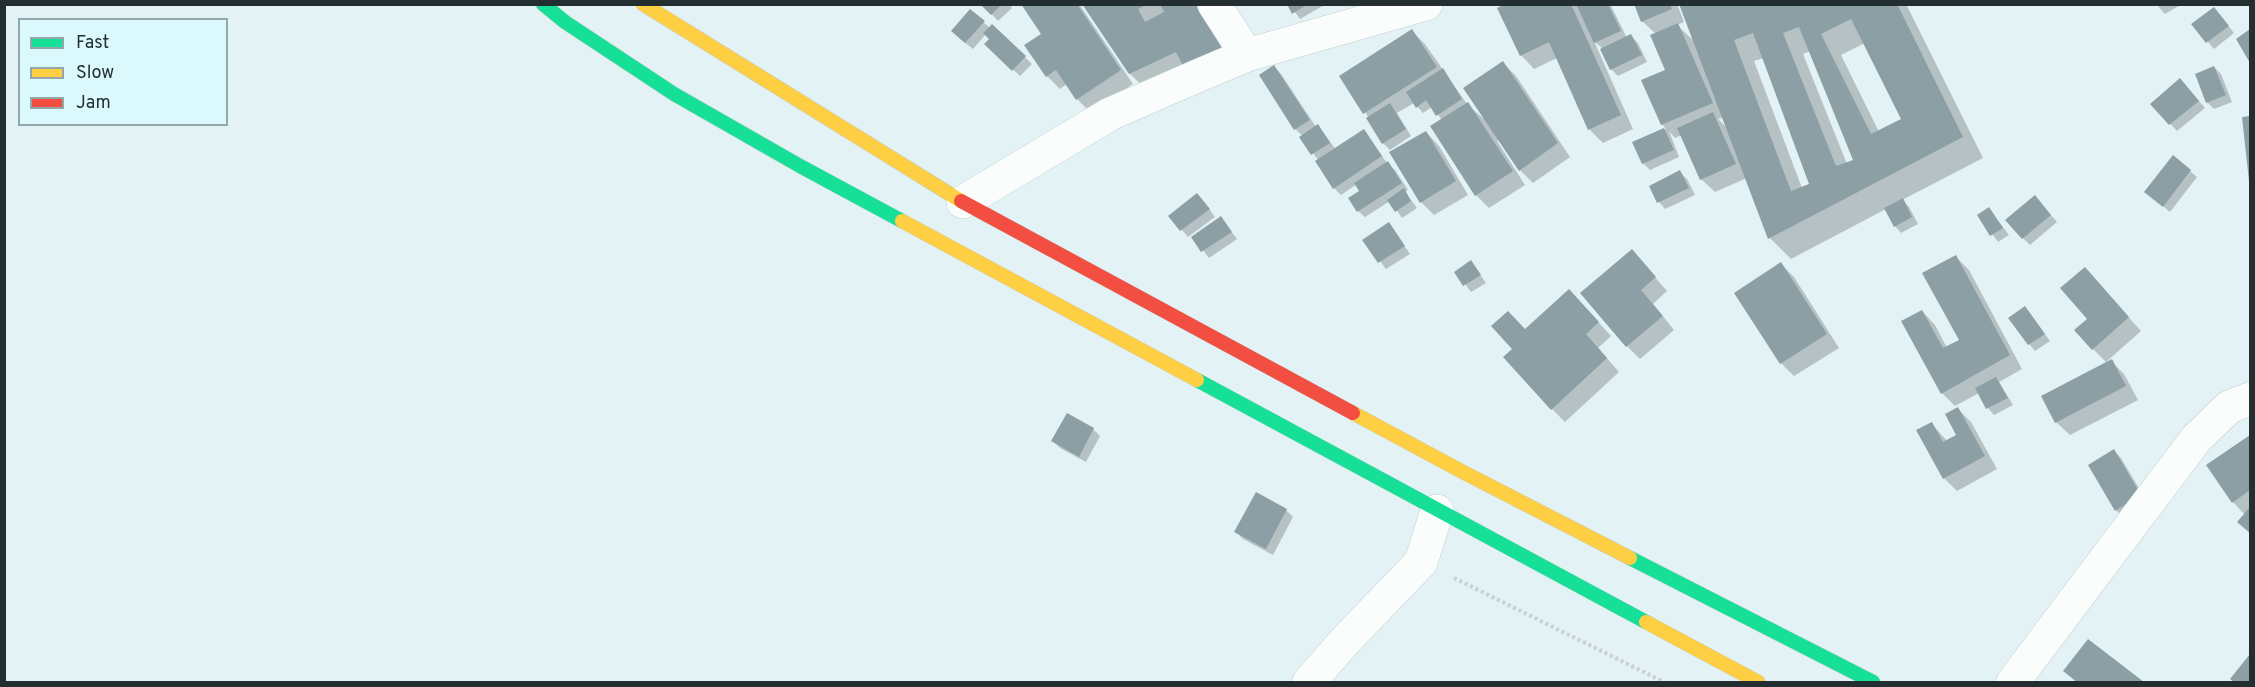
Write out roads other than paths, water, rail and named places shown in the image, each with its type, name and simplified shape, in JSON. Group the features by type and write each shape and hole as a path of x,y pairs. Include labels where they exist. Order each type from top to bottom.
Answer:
{"main road":[{"path":"543,4 565,22 674,94 801,166 1437,511 1758,682"},
{"path":"643,4 963,202 1461,471 1873,682"}],"street":[{"path":"1214,4 1247,55"},
{"path":"963,202 1110,114 1247,55 1426,4"},
{"path":"2013,682 2196,439 2229,407 2250,399"},
{"path":"1309,682 1421,562 1437,511"}]}
